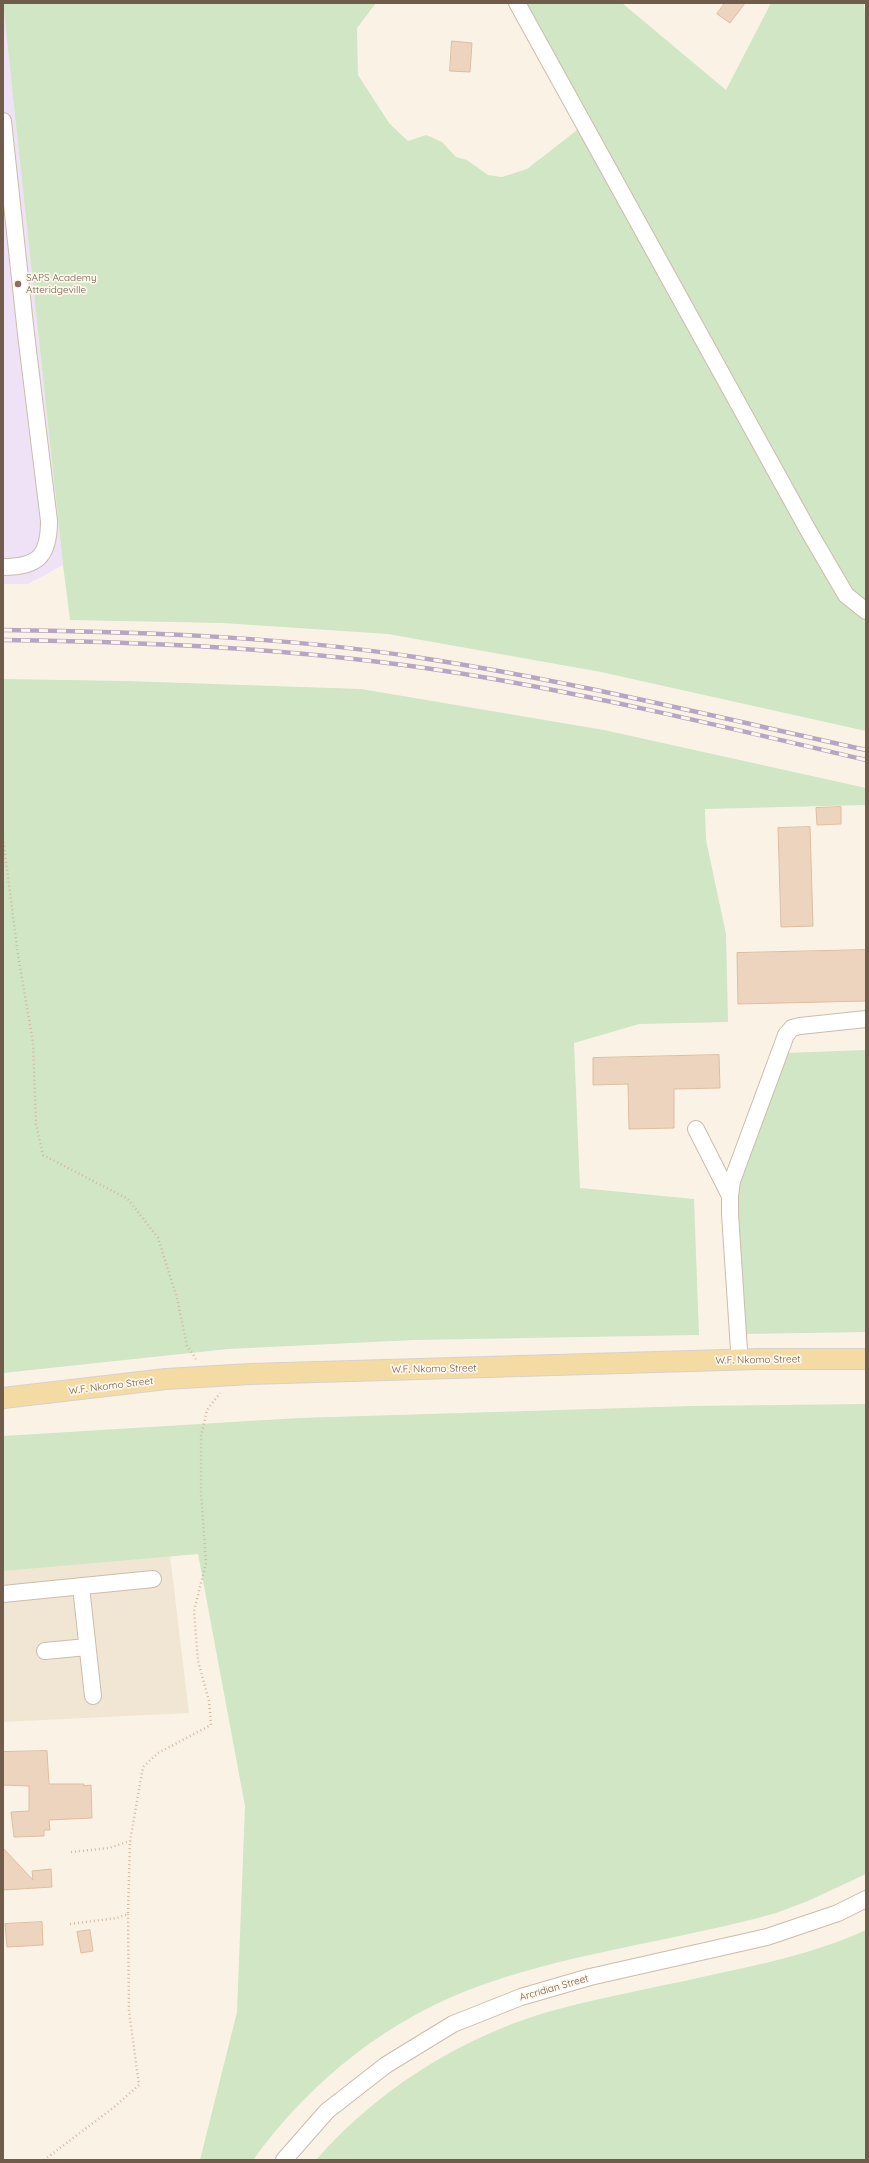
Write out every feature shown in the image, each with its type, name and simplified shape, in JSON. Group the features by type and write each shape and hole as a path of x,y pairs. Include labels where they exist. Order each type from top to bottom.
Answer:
{"main road":[{"name":"W.F. Nkomo Street","path":"3,1398 166,1379 741,1354 866,1345"},
{"name":"W.F. Nkomo Street","path":"3,1388 156,1371 201,1368 741,1354 866,1359"}],"street":[{"path":"517,3 808,530 846,595 866,611"},
{"path":"3,121 26,334 49,522 49,538 46,548 34,561 22,566 3,567"},
{"path":"741,1354 730,1196 732,1180 786,1035 792,1028 800,1026 866,1019"},
{"path":"696,1129 730,1196"},
{"path":"3,1594 153,1579"},
{"path":"81,1587 93,1696"},
{"path":"45,1651 87,1647"},
{"name":"Arcridian Street","path":"284,2160 327,2111 386,2064 453,2024 521,1997 590,1977 767,1938 838,1913 866,1899"}],"path":[{"path":"3,838 17,947 33,1042 36,1124 43,1156 128,1199 158,1238 177,1298 187,1346 201,1368"},
{"path":"44,2160 113,2108 139,2085 129,2011 128,1914 130,1842 143,1767 158,1753 211,1725 209,1701 198,1661 194,1610 206,1563 200,1493 201,1436 207,1410 220,1392 226,1376"},
{"path":"71,1852 109,1848 130,1842"},
{"path":"70,1924 117,1918 128,1914"}],"shaded area":[{"name":"SAPS Academy Atteridgeville","path":"3,3 63,565 28,584 3,584"},
{"path":"170,1555 189,1713 3,1722 3,1571"}],"green space":[{"path":"3,3 376,3 357,28 358,75 389,123 408,141 426,135 442,142 456,157 467,160 488,175 502,177 527,169 590,120 525,3 622,3 726,90 771,3 864,3 866,24 866,731 601,672 388,634 222,623 70,620"},
{"path":"3,679 126,681 361,689 604,730 866,788 866,805 705,809 706,840 726,934 728,1022 639,1024 574,1043 580,1188 694,1199 699,1335 414,1340 228,1349 3,1373"},
{"path":"866,1050 866,1332 744,1334 735,1193 786,1053"},
{"path":"866,1404 866,1874 808,1901 776,1913 703,1931 557,1963 485,1984 450,1997 417,2014 356,2054 300,2103 253,2160 200,2160 237,2012 245,1806 198,1554 3,1571 3,1436 298,1418 691,1406"},
{"path":"866,1930 866,2160 316,2160 339,2135 391,2090 450,2053 480,2037 544,2013 785,1958 826,1946"}],"building":[{"path":"725,3 745,3 730,23 717,14"},
{"path":"452,41 472,43 470,72 450,71"},
{"path":"841,807 841,824 817,825 816,808"},
{"path":"810,827 813,926 781,927 778,828"},
{"path":"866,950 866,1001 738,1004 737,953"},
{"path":"719,1055 720,1088 674,1089 674,1128 629,1129 628,1084 593,1085 593,1058"},
{"path":"47,1751 49,1784 91,1785 92,1818 49,1820 50,1830 44,1830 44,1836 14,1837 11,1812 29,1811 29,1786 3,1785 3,1752"},
{"path":"3,1848 33,1880 32,1871 51,1869 52,1887 3,1890"},
{"path":"42,1922 43,1945 7,1947 5,1924"},
{"path":"90,1930 93,1951 81,1953 77,1932"}],"railway":[{"path":"3,630 209,636 312,644 415,657 472,666 585,688 866,750"},
{"path":"3,640 125,643 247,649 307,654 428,668 583,696 678,716 866,760"}],"place":[{"name":"SAPS Academy Atteridgeville","path":"18,284"}]}
